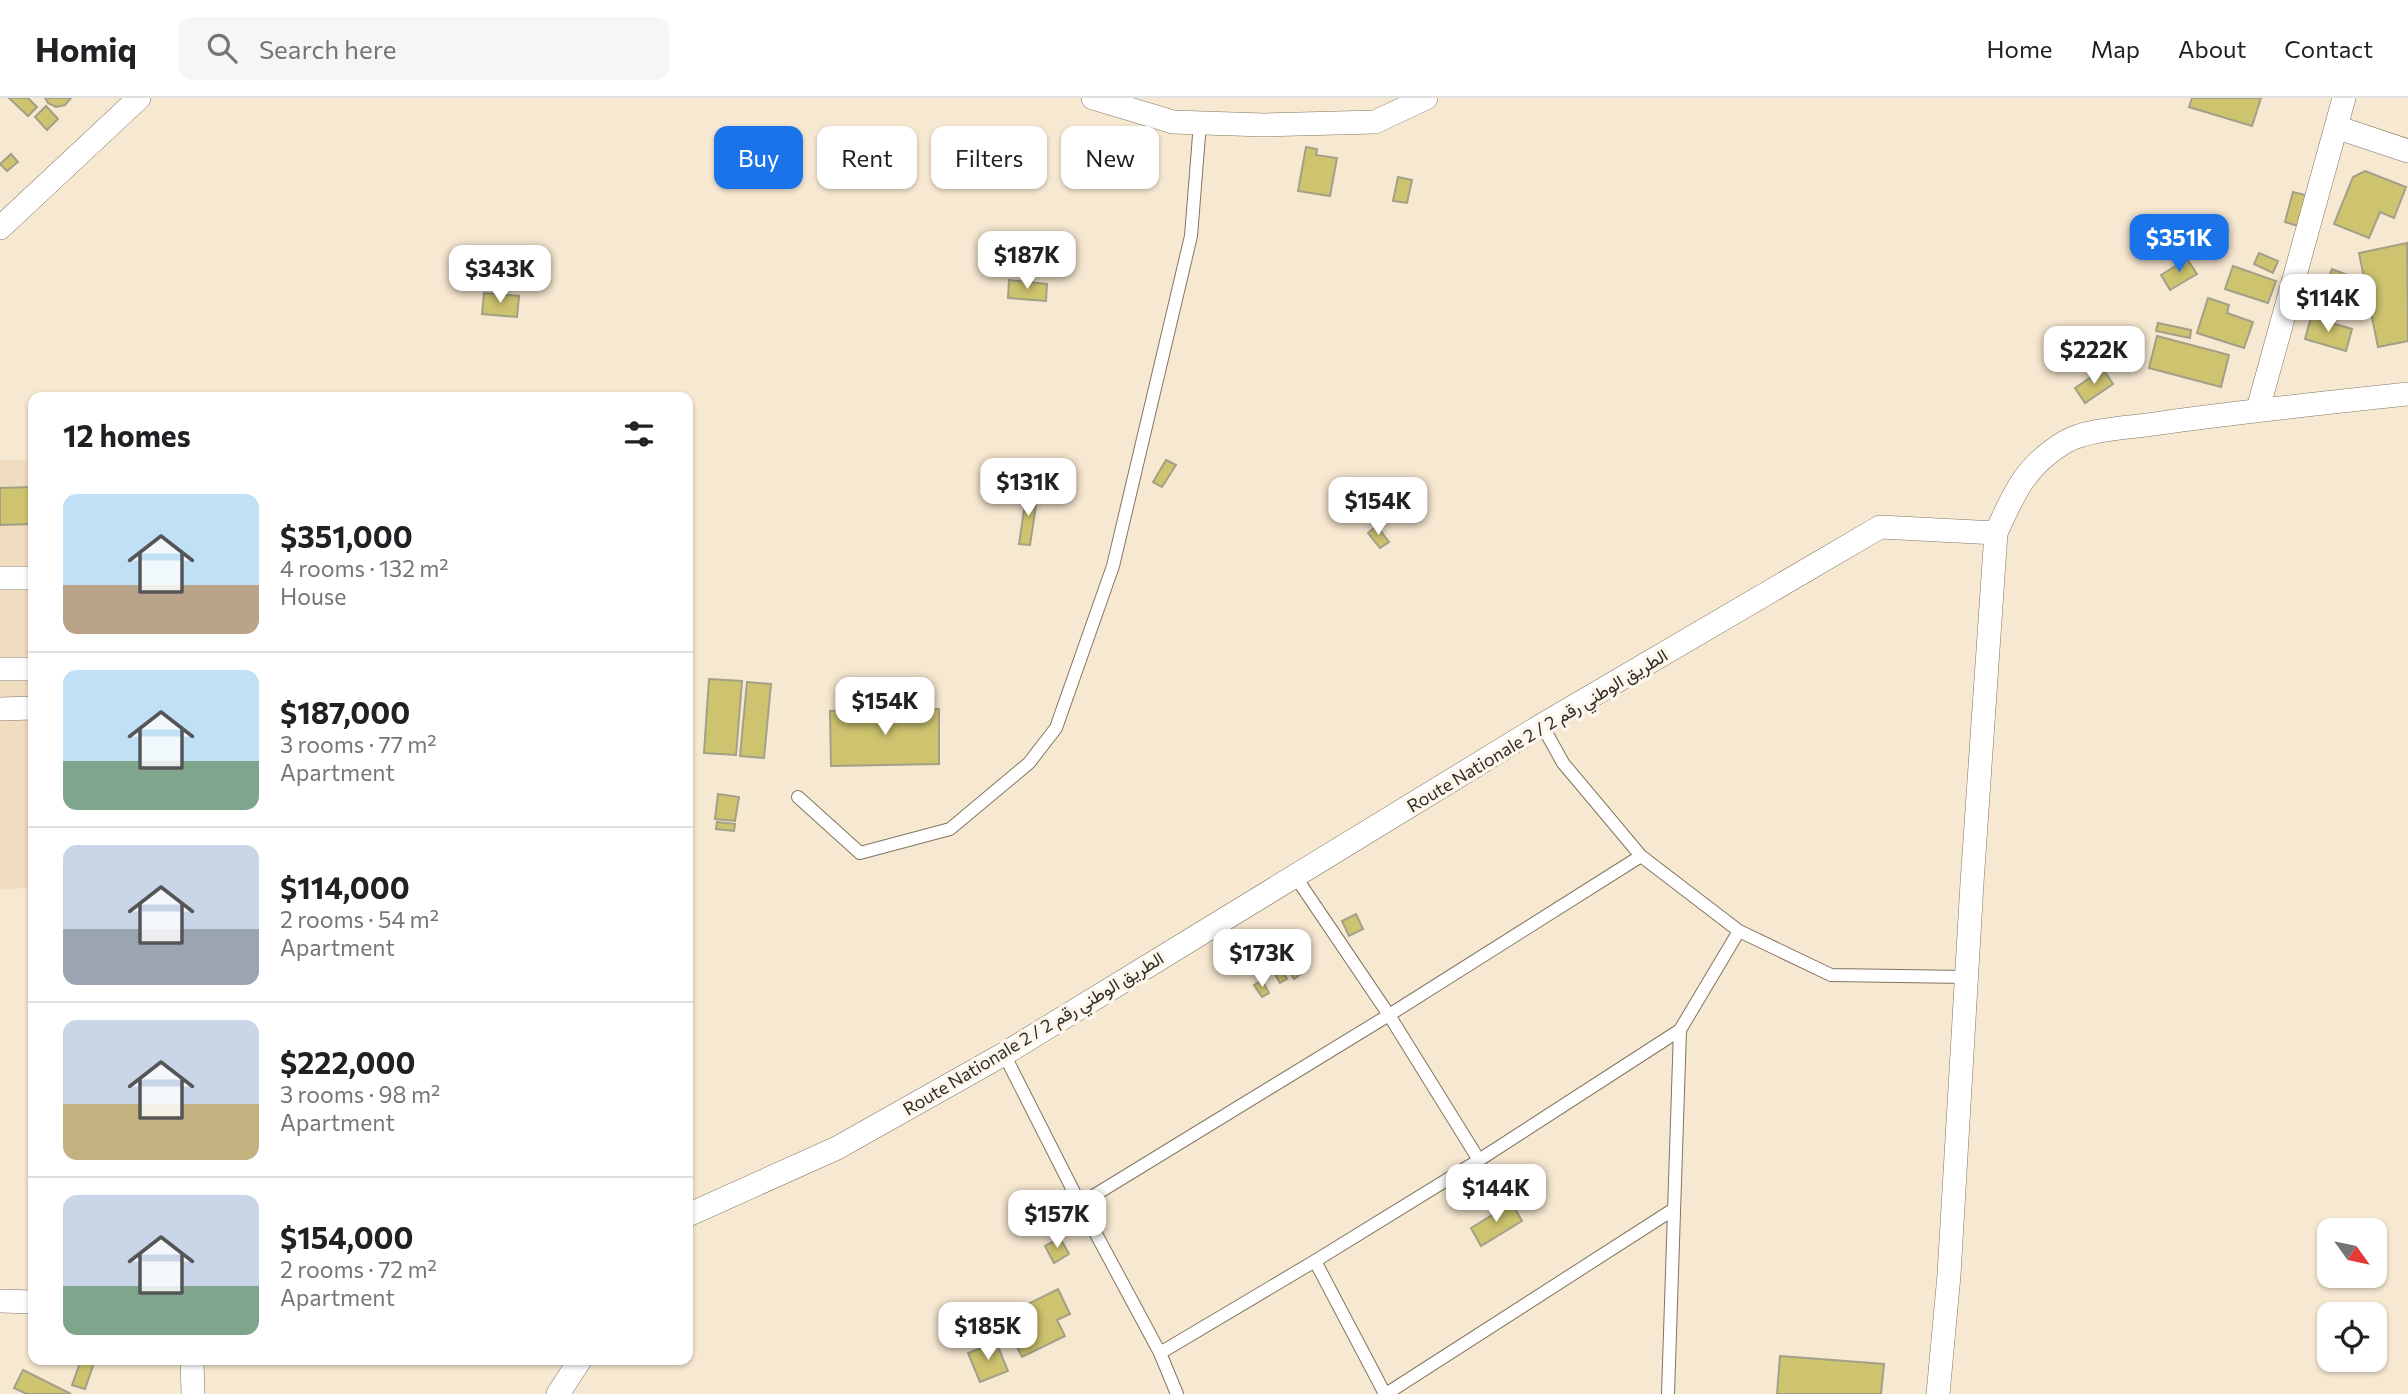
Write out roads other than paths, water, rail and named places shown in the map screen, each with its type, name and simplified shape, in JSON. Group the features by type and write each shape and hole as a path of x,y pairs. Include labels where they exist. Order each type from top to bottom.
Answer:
{"street":[{"path":"0,228 139,98"},
{"path":"1093,98 1173,122 1264,125 1375,122 1426,98"},
{"path":"2258,409 2344,98"},
{"path":"2336,127 2408,151"},
{"path":"1938,1394 1950,1275 1996,533 2017,486 2042,458 2068,440 2096,433 2258,409 2408,394"},
{"name":"Route Nationale 2 / الطريق الوطني رقم 2","path":"693,1213 837,1148 1004,1054 1542,726 1880,527 1996,533"},
{"path":"0,578 28,578"},
{"path":"0,669 28,669"},
{"path":"0,709 28,708"},
{"path":"0,1301 28,1302"},
{"path":"192,1365 193,1394"},
{"path":"558,1394 577,1365"}],"lane":[{"path":"798,797 860,853 950,830 1029,763 1056,728 1113,566 1126,513 1191,236 1200,123"},
{"path":"1542,726 1563,763 1641,856 1739,931 1831,975 1967,977"},
{"path":"1080,1204 1389,1016 1641,856"},
{"path":"1295,876 1389,1016 1479,1160"},
{"path":"1160,1353 1479,1160 1680,1030 1739,931"},
{"path":"1668,1394 1680,1030"},
{"path":"1004,1054 1160,1353 1177,1394"},
{"path":"1315,1261 1385,1394 1674,1209"}]}
